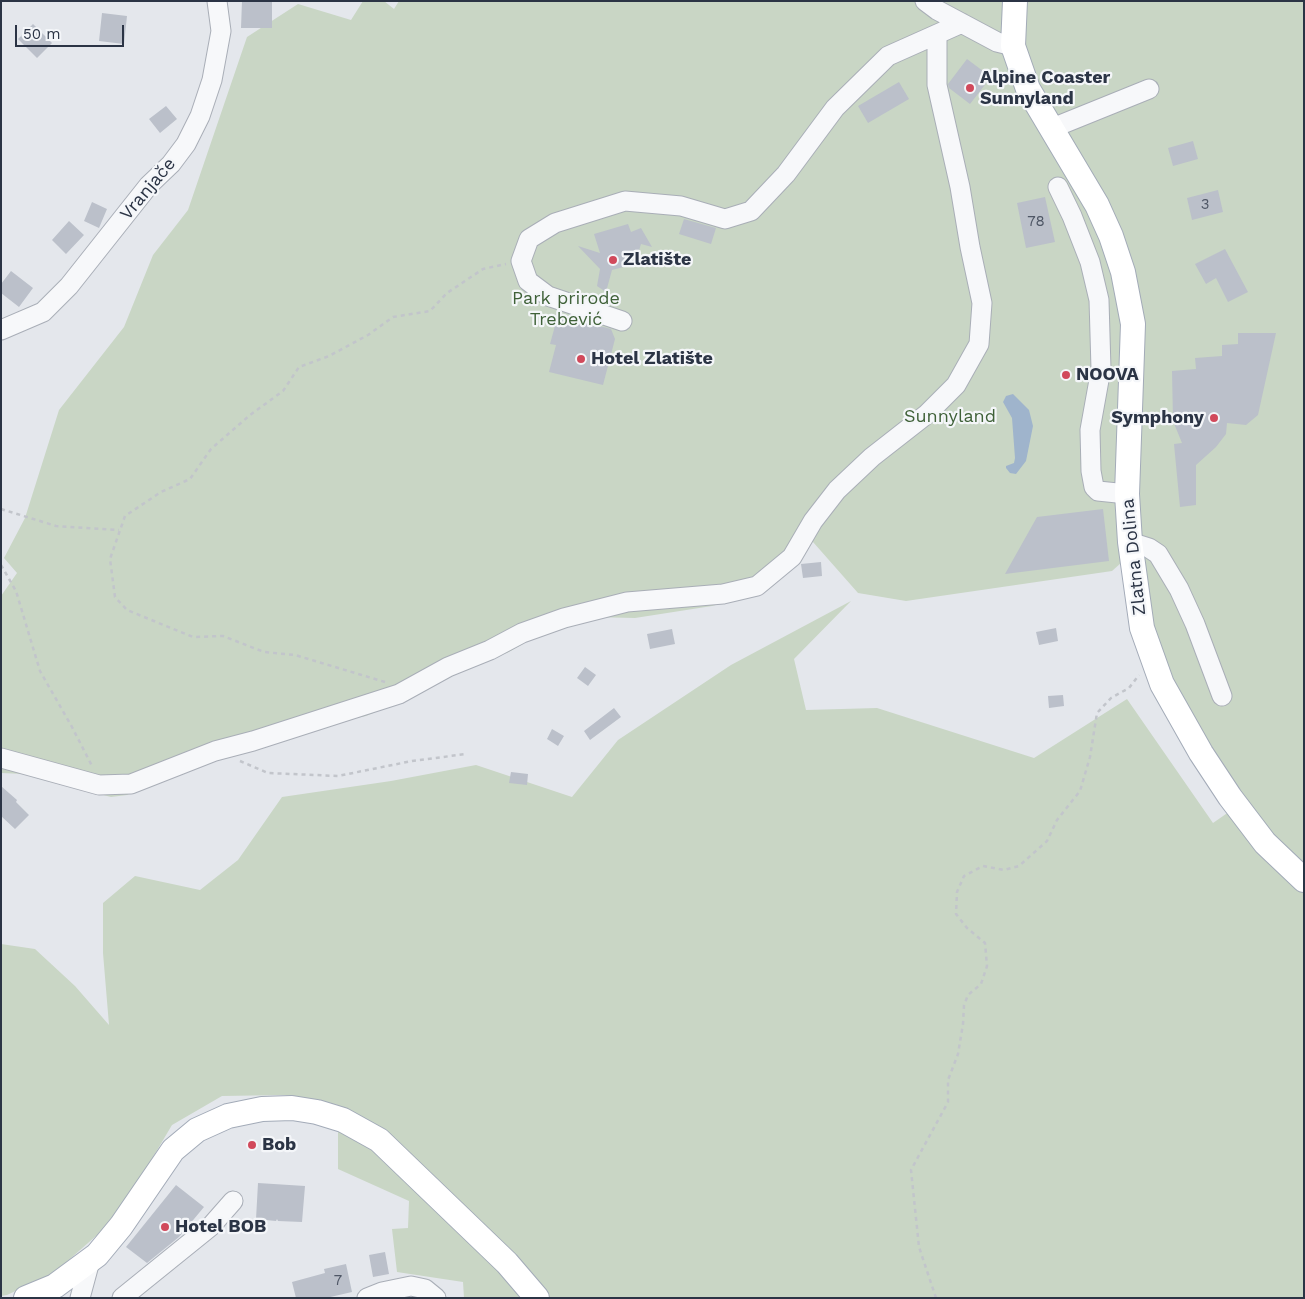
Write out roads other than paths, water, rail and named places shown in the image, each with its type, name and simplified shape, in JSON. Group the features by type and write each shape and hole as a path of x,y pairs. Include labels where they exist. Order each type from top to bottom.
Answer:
{"main road":[{"name":"Zlatna Dolina","path":"1015,1 1012,46 1028,89 1050,129 1075,166 1097,205 1111,236 1123,272 1134,324 1127,494 1130,542 1142,628 1162,684 1201,753 1230,797 1266,843 1304,880"},
{"path":"26,1298 55,1286 97,1255 121,1226 173,1150 197,1130 228,1116 262,1110 292,1108 316,1112 343,1120 379,1140 507,1263 537,1298"}],"street":[{"name":"Vranjače","path":"1,330 43,312 69,286 149,185 171,164 186,144 200,116 212,80 220,31 217,1"},
{"path":"925,1 997,42 1012,46"},
{"path":"622,320 548,296 528,281 521,260 528,239 555,223 624,201 681,206 725,219 751,211 786,174 835,108 888,56 962,23"},
{"path":"1,758 99,784 131,784 215,751 253,741 399,694 448,667 490,650 522,633 564,618 627,602 722,594 757,586 792,557 837,490 872,457 927,414 956,385 979,344 982,303 960,187 937,85 937,35"},
{"path":"1050,129 1149,89"},
{"path":"1058,187 1090,262 1099,300 1101,369 1090,430 1091,471 1094,487 1098,491 1127,494"},
{"path":"1130,542 1149,548 1158,554 1179,589 1195,624 1222,696"},
{"path":"122,1298 211,1226 233,1201"},
{"path":"80,1298 90,1261"},
{"path":"367,1298 382,1292 410,1286 425,1289 436,1298"}],"water":[{"path":"1013,394 1029,410 1033,426 1026,461 1016,474 1010,473 1006,468 1006,466 1014,463 1015,458 1012,418 1003,402 1006,396"}],"place":[{"name":"Alpine Coaster Sunnyland","path":"970,88"},
{"name":"Zlatište","path":"613,260"},
{"name":"Hotel Zlatište","path":"581,359"},
{"name":"NOOVA","path":"1066,375"},
{"name":"Symphony","path":"1214,418"},
{"name":"Bob","path":"252,1145"},
{"name":"Hotel BOB","path":"165,1227"}],"park label":[{"name":"Park prirode Trebević","path":"566,309"},
{"name":"Sunnyland","path":"950,417"}]}
